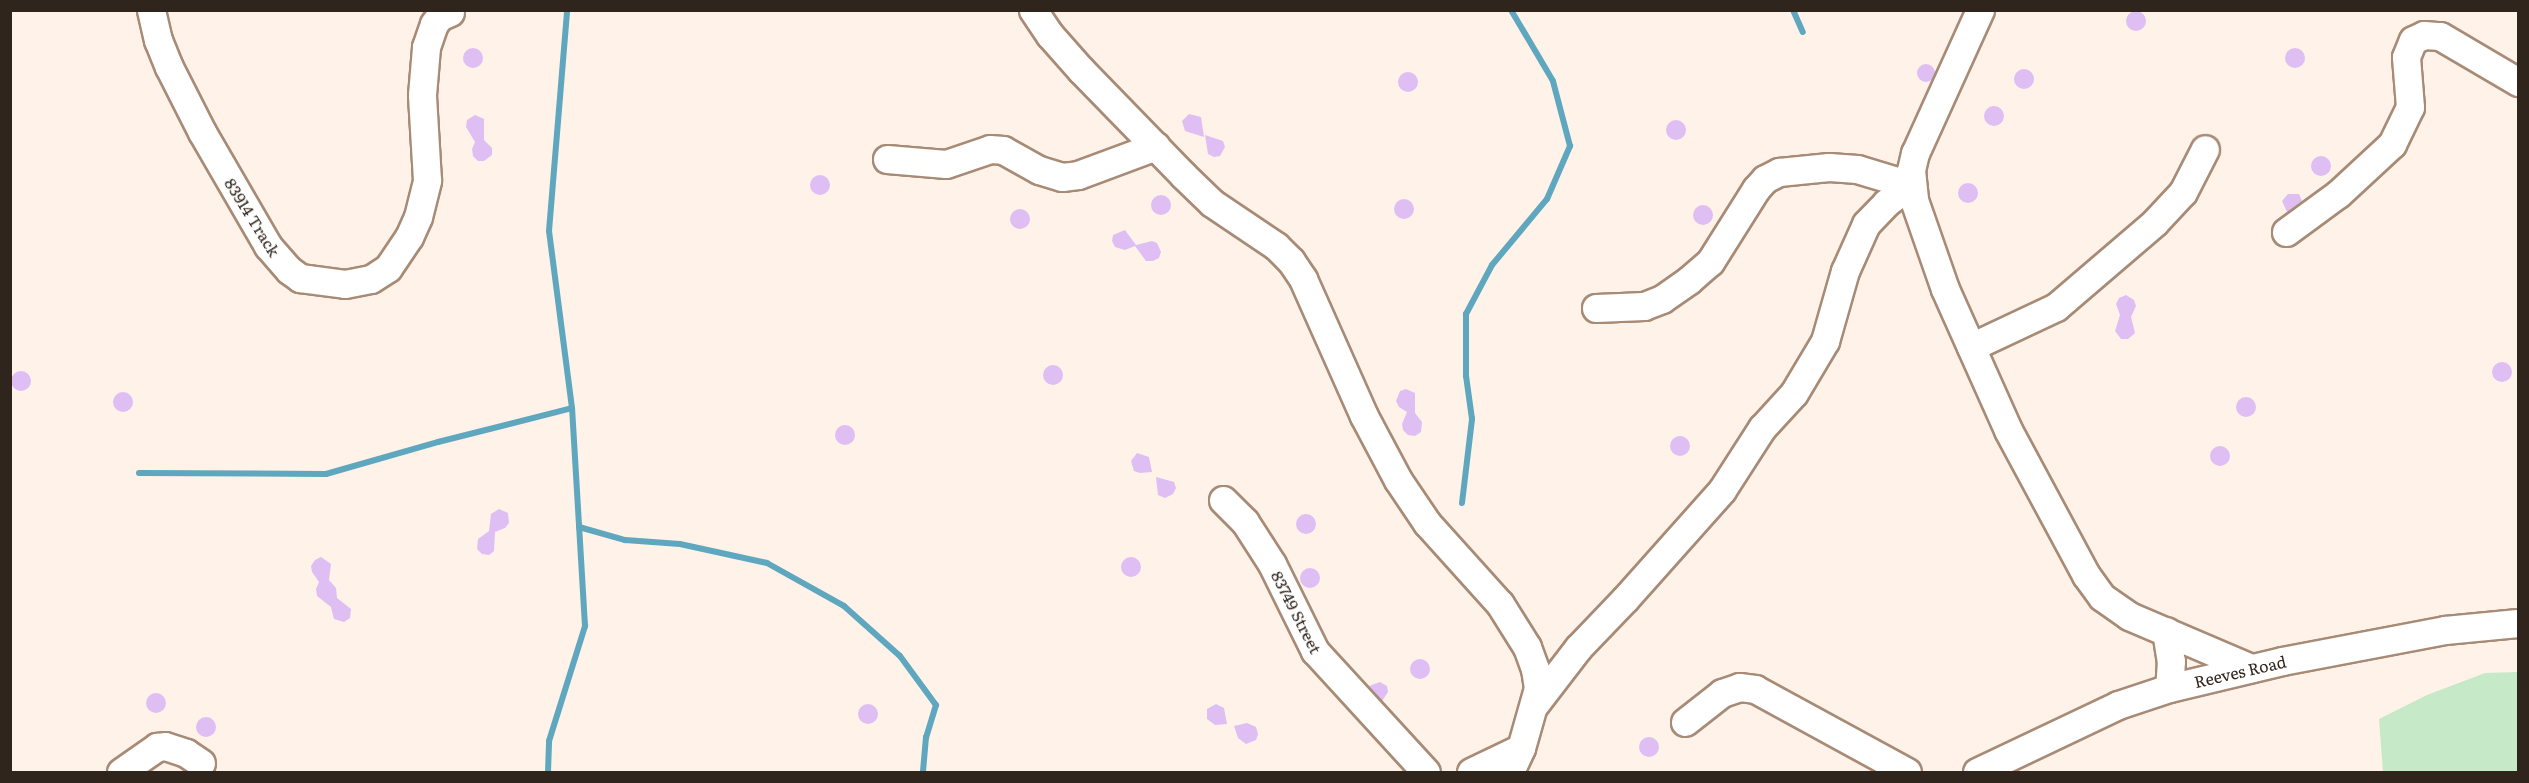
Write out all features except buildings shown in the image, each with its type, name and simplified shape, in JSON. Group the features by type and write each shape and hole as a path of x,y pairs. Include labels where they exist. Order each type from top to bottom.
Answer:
{"street":[{"name":"83914 Track","path":"151,10 158,40 169,67 211,148 268,246 288,270 300,278 345,284 371,279 388,268 409,237 417,218 427,180 422,95 426,47 434,24 439,17 450,12"},
{"path":"1033,10 1074,61 1212,203 1257,231 1291,261 1303,279 1364,416 1398,480 1427,523 1500,604 1517,628 1535,669 1538,688 1535,704 1516,760 1471,772"},
{"path":"1980,10 1916,153 1910,185 1945,289 2008,430 2086,575 2102,597 2112,606 2251,668"},
{"path":"2286,232 2338,194 2392,144 2410,107 2406,57 2413,40 2424,35 2440,36 2518,82"},
{"path":"887,159 946,164 990,149 997,150 1051,175 1062,177 1077,175 1156,146"},
{"path":"1971,346 2056,307 2155,222 2176,200 2183,192 2205,149"},
{"path":"1596,308 1644,306 1662,299 1689,280 1710,262 1756,189 1765,179 1779,172 1829,168 1857,169 1910,185"},
{"path":"1535,704 1578,648 1722,490 1762,428 1794,393 1825,341 1845,271 1866,224 1886,203 1910,185"},
{"name":"83749 Street","path":"1224,500 1245,522 1272,564 1315,651 1426,772"},
{"name":"Reeves Road","path":"1977,772 2118,705 2169,688 2251,668 2445,630 2518,623"},
{"path":"2166,631 2171,662 2169,688"},
{"path":"1685,722 1722,693 1739,687 1755,689 1907,772"},
{"path":"121,772 157,747 165,746 186,753 201,763"}],"green space":[{"path":"2518,672 2518,772 2383,772 2379,719 2427,695 2485,673"}],"waterway":[{"path":"548,772 549,741 585,626 572,408 549,231 567,10"},
{"path":"1462,503 1472,419 1466,376 1466,314 1492,265 1547,199 1570,146 1553,81 1511,10"},
{"path":"1793,10 1803,32"},
{"path":"139,473 326,474 438,442 572,408"},
{"path":"579,527 625,540 680,544 767,563 844,606 900,656 936,705 926,737 923,772"}]}
